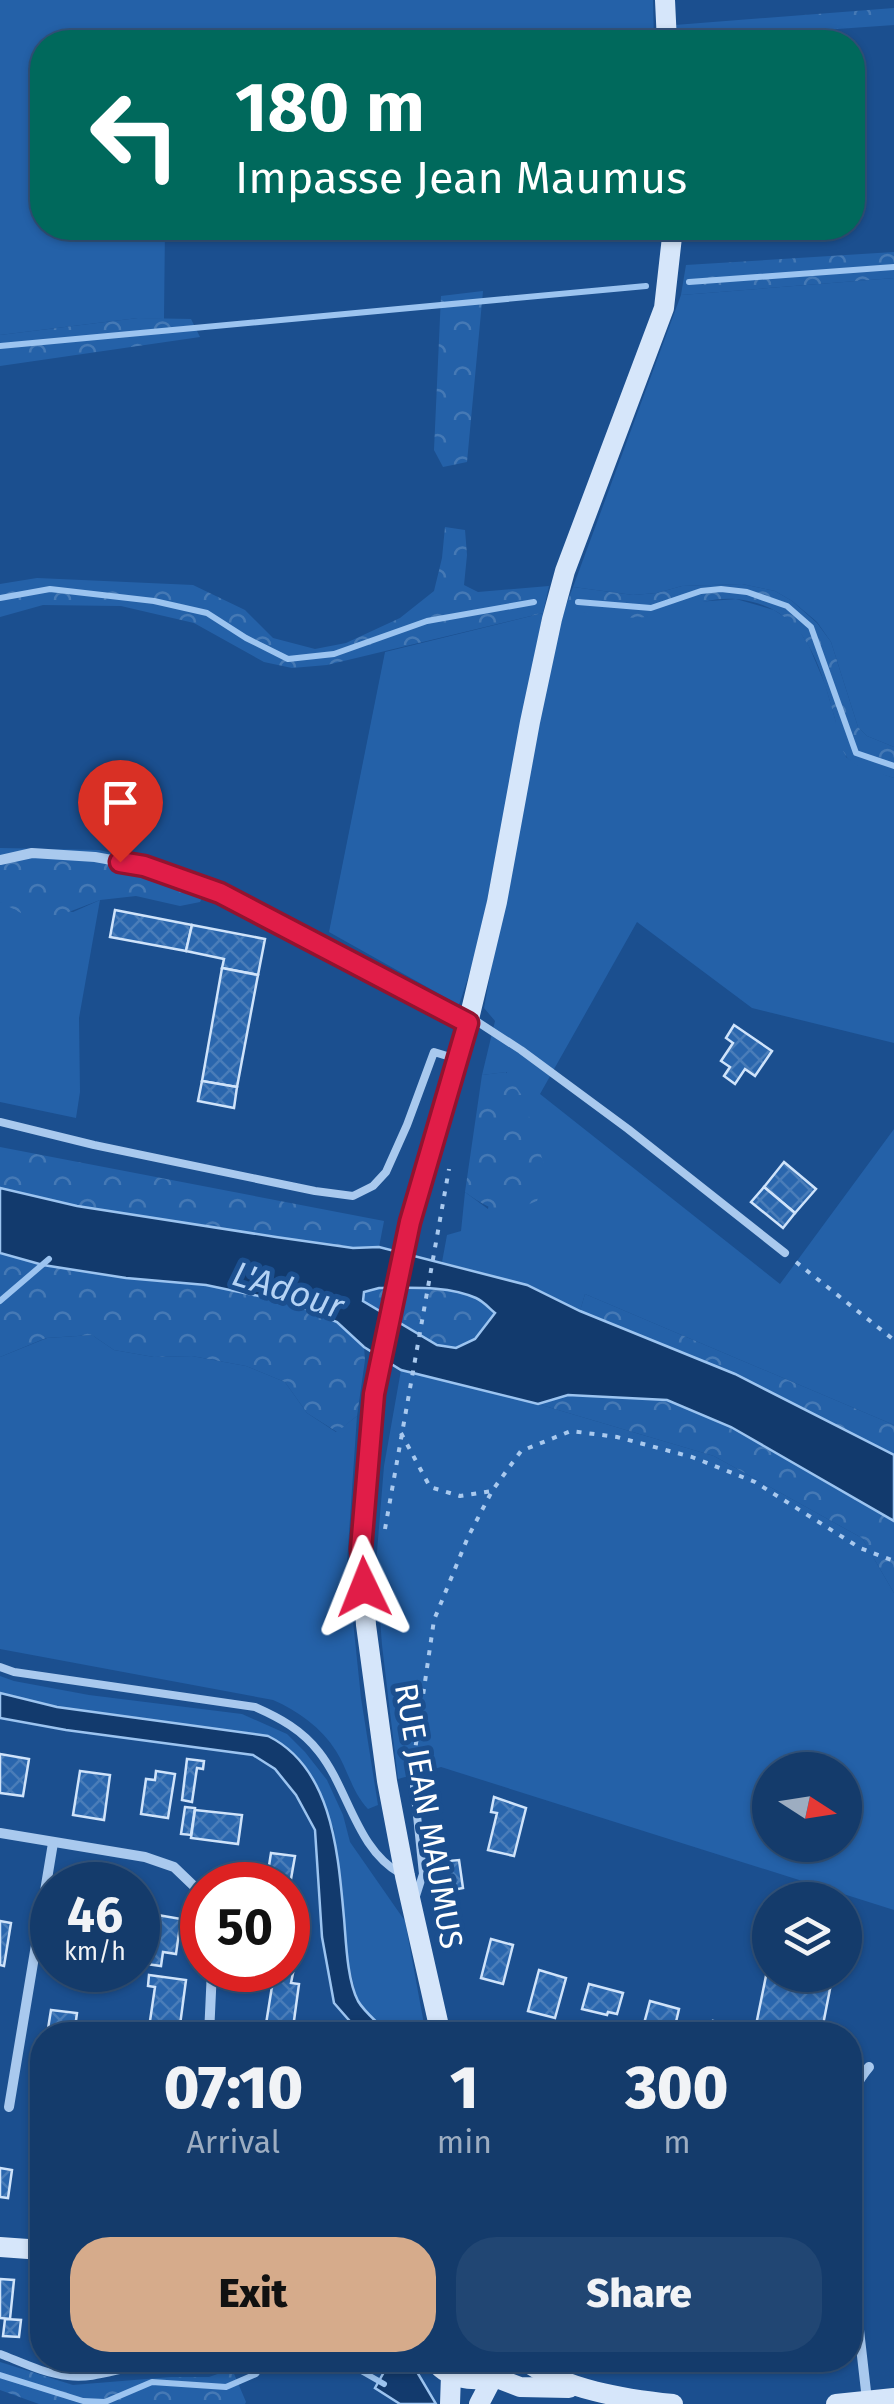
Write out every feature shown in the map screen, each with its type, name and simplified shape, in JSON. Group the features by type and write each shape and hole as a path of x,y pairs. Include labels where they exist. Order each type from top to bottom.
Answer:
{"main road":[{"path":"665,0 666,30"},
{"name":"RUE JEAN MAUMUS","path":"438,2022 387,1781 366,1625 361,1549 374,1394 410,1222 497,902 530,722 564,571 664,308 672,240"},
{"path":"0,2247 30,2249"},
{"path":"446,2372 481,2380 495,2372"},
{"path":"495,2372 520,2386 580,2388 630,2400 674,2404"},
{"path":"479,2404 495,2372"},
{"path":"548,2372 580,2388"},
{"path":"450,2404 452,2375"},
{"path":"836,2404 894,2398"}],"street":[{"path":"0,860 32,853 144,866 220,893 468,1019"},
{"path":"0,1833 145,1857 180,1873"},
{"path":"9,2106 53,1842"},
{"path":"210,2022 211,1992"},
{"path":"862,2075 869,2067"},
{"path":"862,2363 867,2401"}],"lane":[{"path":"468,1019 522,1050 784,1253"},
{"path":"0,1122 112,1149 353,1196 373,1186 386,1172 434,1052 457,1059"},
{"path":"0,1667 255,1707 282,1719 320,1754 386,1866 405,1876"},
{"path":"413,1906 422,1874 414,1786"},
{"path":"0,2354 30,2364"},
{"path":"52,2372 94,2378 121,2372"}],"path":[{"path":"384,1534 436,1234"},
{"path":"784,1253 894,1340"},
{"path":"414,1786 411,1768 434,1620 468,1537 492,1491 521,1451 571,1431 617,1437 692,1457 755,1482 860,1548 894,1561"},
{"path":"401,1434 430,1487 460,1496 492,1491"}],"green space":[{"path":"0,0 653,0 654,30 30,30 30,240 165,240 164,319 138,318 0,335"},
{"path":"894,8 894,25 822,30 676,30 675,25"},
{"path":"894,252 894,278 681,295 686,265"},
{"path":"894,278 894,747 867,736 858,727 831,642 817,622 775,591 742,584 682,586 633,595 573,587 681,295"},
{"path":"483,291 467,462 443,467 434,450 441,296"},
{"path":"138,318 191,319 200,337 0,366 0,335"},
{"path":"445,527 465,530 464,585 478,592 549,586 543,613 327,665 292,668 264,662 194,623 121,606 43,605 0,617 0,584 37,578 193,585 245,610 273,638 315,649 346,643 400,618 434,591"},
{"path":"742,584 775,591 817,623 831,642 858,727 867,736 894,747 894,778 861,767 846,756 815,658 793,625 778,613 759,604 725,599 646,617 570,612 562,616 573,587 633,595 682,586"},
{"path":"736,599 774,610 795,624 825,684 846,757 894,778 894,1043 752,1008 637,922 540,1094 780,1284 894,1129 894,1425 585,1294 580,1311 527,1285 442,1262 447,1235 461,1231 465,1192 488,1209 507,1072 482,1075 495,1021 484,1008 538,714 562,616 570,611 645,617 696,602"},
{"path":"543,613 478,947 459,1005 329,932 385,652"},
{"path":"0,848 99,850 210,881 200,902 180,906 136,896 100,900 40,923 0,902"},
{"path":"100,900 79,1018 80,1092 76,1118 0,1102 0,902 73,912"},
{"path":"506,1072 523,1097 546,1171 537,1201 500,1210 465,1192 482,1075"},
{"path":"0,1147 384,1221 379,1247 353,1248 77,1206 0,1188"},
{"path":"0,1253 97,1274 235,1290 311,1310 338,1323 364,1347 357,1416 337,1432 307,1413 285,1382 246,1366 192,1356 154,1357 114,1350 92,1335 46,1338 0,1357"},
{"path":"379,1288 453,1291 479,1299 495,1313 475,1340 456,1348 437,1345 362,1301 364,1292"},
{"path":"585,1294 894,1425 894,1455 735,1374 580,1311"},
{"path":"92,1335 114,1350 154,1357 192,1356 246,1366 285,1382 307,1413 336,1432 357,1416 347,1563 361,1698 378,1805 368,1809 336,1751 316,1727 273,1700 0,1649 0,1357 47,1338"},
{"path":"401,1370 538,1404 714,1456 862,1538 894,1593 894,1910 862,1900 862,1882 805,1882 441,1767 398,1779 376,1564 384,1466"},
{"path":"568,1395 667,1400 731,1427 894,1521 894,1593 862,1538 714,1456 538,1404"},
{"path":"0,1676 89,1695 242,1714 287,1734 327,1780 350,1842 405,1921 424,2022 377,2022 358,2001 346,1954 334,1829 268,1736 57,1707 0,1693"},
{"path":"0,2362 73,2385 209,2377 233,2372 246,2402 39,2404 0,2390"}],"water":[{"name":"L'Adour","path":"0,1188 77,1206 276,1237 353,1248 379,1247 527,1285 580,1311 735,1374 894,1455 894,1521 731,1427 667,1400 568,1395 538,1404 401,1370 364,1347 337,1322 292,1303 206,1285 43,1265 0,1253","holes":["379,1288 453,1291 479,1299 495,1313 475,1339 456,1348 437,1345 363,1301 364,1292"]},
{"path":"0,1693 57,1707 268,1736 290,1750 319,1791 328,1815 339,1867 351,1982 361,2005 377,2022 351,2022 334,2003 322,1937 315,1830 296,1795 275,1769 253,1755 0,1718"},
{"path":"384,2372 417,2372 436,2404 400,2404 375,2388"}],"building":[{"path":"115,910 192,925 186,951 110,937"},
{"path":"192,925 265,939 258,975 222,968 224,959 186,951"},
{"path":"222,968 258,975 237,1087 202,1081"},
{"path":"734,1025 772,1051 755,1076 745,1069 735,1084 724,1076 730,1067 721,1061 733,1043 726,1038"},
{"path":"202,1081 237,1087 234,1108 198,1101"},
{"path":"784,1162 816,1189 795,1213 764,1187"},
{"path":"764,1187 795,1213 783,1228 751,1202"},
{"path":"0,1754 29,1759 23,1796 0,1793"},
{"path":"187,1759 204,1761 203,1769 197,1768 192,1802 182,1800"},
{"path":"80,1771 110,1775 104,1820 73,1815"},
{"path":"156,1771 175,1774 168,1818 141,1814 146,1779 155,1780"},
{"path":"494,1797 526,1808 514,1856 488,1850 497,1813 491,1812"},
{"path":"185,1807 195,1808 191,1835 181,1834"},
{"path":"195,1810 242,1815 238,1844 191,1838"},
{"path":"271,1853 295,1856 294,1862 270,1862"},
{"path":"459,1860 463,1888 453,1890 448,1861"},
{"path":"160,1915 180,1919 176,1954 163,1952 161,1966"},
{"path":"0,1921 11,1923 4,1966 0,1965"},
{"path":"491,1939 513,1945 503,1984 481,1978"},
{"path":"539,1970 566,1978 555,2018 528,2011"},
{"path":"160,1976 180,1979 180,1992 184,1992 180,2022 150,2021 154,1992 160,1992"},
{"path":"589,1984 623,1993 617,2014 582,2009"},
{"path":"271,1992 298,1992 294,2022 266,2022"},
{"path":"763,1992 829,1992 824,2022 757,2022"},
{"path":"650,2001 679,2009 676,2022 644,2022"},
{"path":"51,2010 77,2013 76,2022 49,2022"},
{"path":"0,2168 12,2170 8,2198 0,2197"},
{"path":"0,2279 14,2280 10,2319 0,2318"},
{"path":"5,2319 21,2320 19,2337 3,2336"}],"waterway":[{"path":"689,282 894,267"},
{"path":"0,346 646,286"},
{"path":"0,598 50,589 154,601 207,613 288,659 334,654 427,621 534,602"},
{"path":"578,602 651,608 701,591 721,589 747,592 787,606 811,627 856,753 894,766"},
{"path":"0,1301 49,1259"},
{"path":"0,2375 83,2401 105,2402 152,2382 226,2387 257,2372"},
{"path":"363,2372 384,2384"}],"route":[{"path":"120,862 144,866 220,893 468,1023 410,1222 374,1394 361,1549 364,1587"}]}
